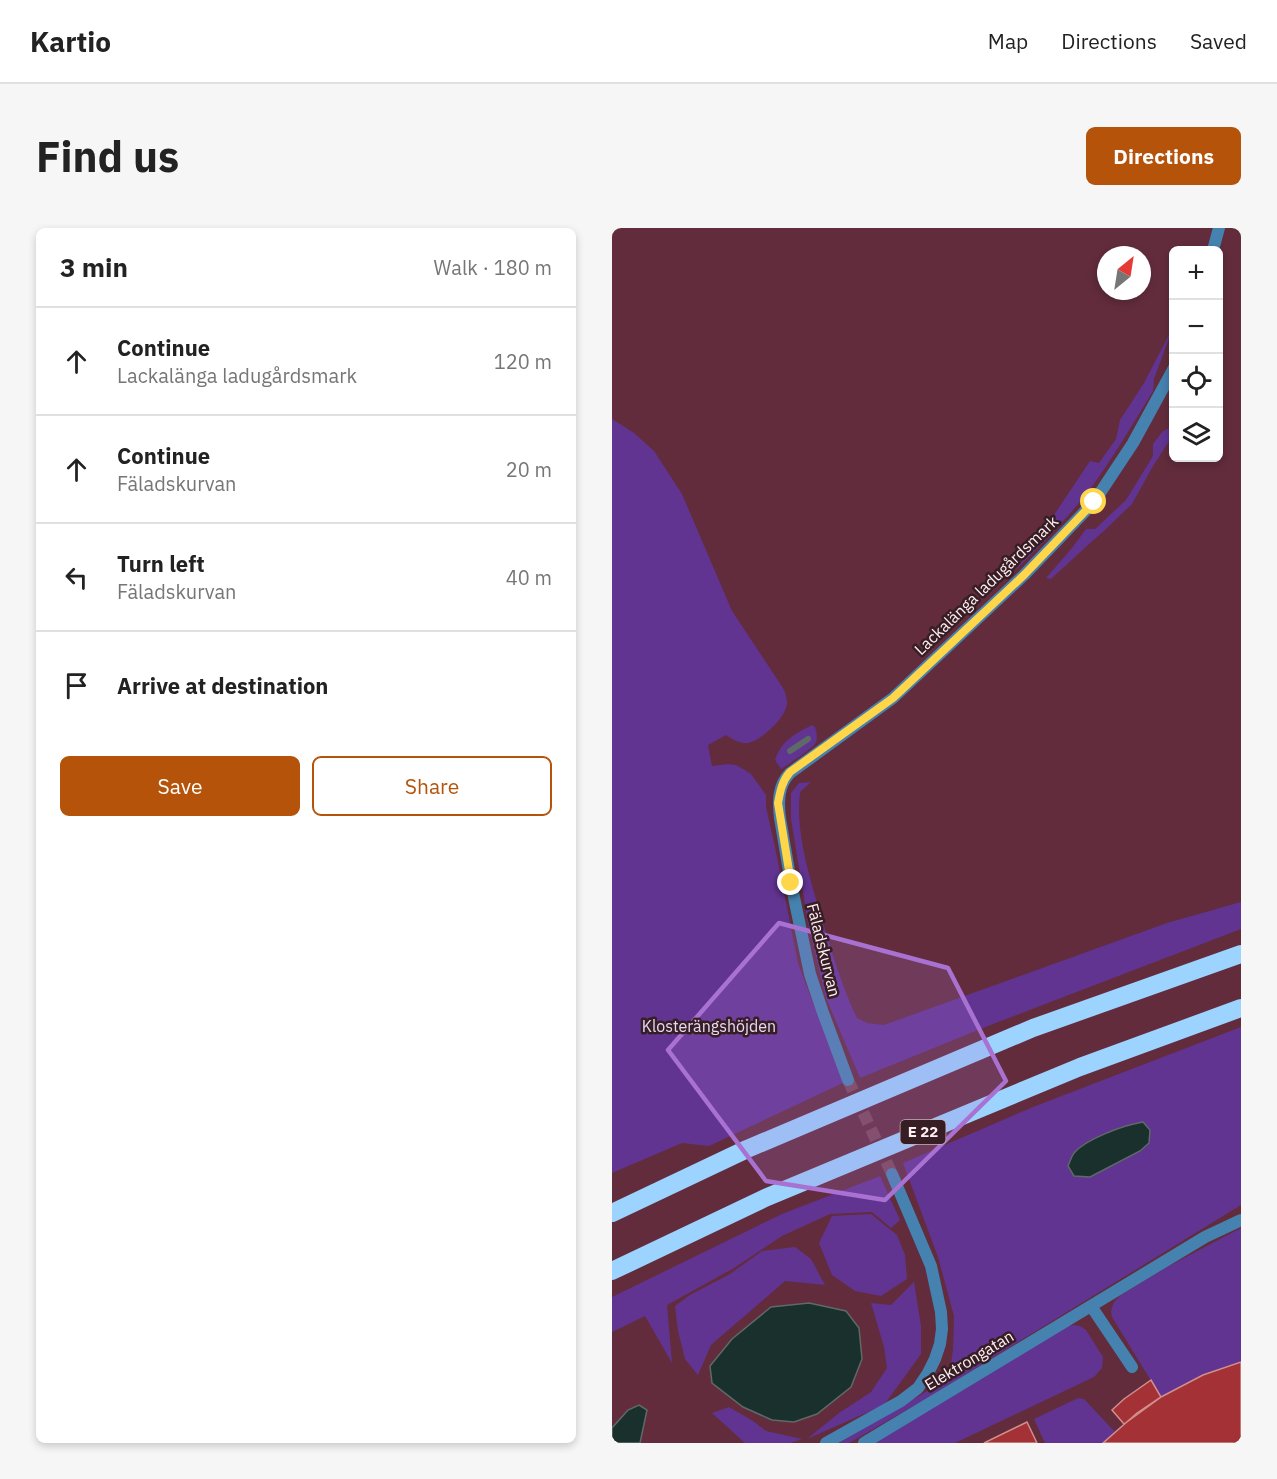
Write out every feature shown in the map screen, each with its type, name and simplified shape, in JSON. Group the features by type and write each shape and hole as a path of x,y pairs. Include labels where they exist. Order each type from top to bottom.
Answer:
{"highway":[{"path":"612,1213 747,1149 1033,1028 1241,954"},
{"name":"E 22","path":"612,1271 765,1198 1058,1076 1241,1008"}],"street":[{"path":"1214,246 1218,228"},
{"name":"Lackalänga ladugårdsmark","path":"833,742 893,698 1024,575 1094,502 1133,443 1169,376"},
{"name":"Fäladskurvan","path":"833,742 790,772 780,791 778,803 791,883 810,974 848,1080"},
{"path":"826,1443 901,1401 918,1388 928,1373 940,1344 941,1312 931,1266 892,1174"},
{"name":"Elektrongatan","path":"864,1443 1204,1237 1241,1220"},
{"path":"1090,1306 1132,1367"}],"highlighted area":[{"path":"779,923 948,968 1006,1081 885,1200 766,1181 668,1050"}],"green space":[{"path":"1169,335 1154,379 1153,391 1114,455 1080,502 1016,570 1090,461 1099,463 1116,439 1120,420 1144,383"},
{"name":"Klosterängshöjden","path":"612,419 634,433 654,451 682,494 732,611 785,693 787,702 783,714 779,721 760,738 745,743 726,735 708,745 712,766 736,765 751,774 766,795 766,807 798,963 843,1083 709,1146 682,1143 612,1173"},
{"path":"1169,428 1169,441 1132,504 1051,579 1046,578 1086,529 1095,529 1126,500 1153,456 1153,444 1163,431"},
{"path":"812,725 817,734 814,745 781,769 775,760 781,747"},
{"path":"811,782 800,792 800,825 805,858 842,983 857,1018 867,1023 884,1025 1167,923 1241,902 1241,929 993,1024 860,1078 826,998 808,923 791,819 791,793 799,783"},
{"path":"1241,1027 1241,1205 922,1401 849,1443 839,1443 929,1390 944,1375 951,1363 954,1316 938,1257 903,1163 1033,1107"},
{"path":"880,1176 900,1220 891,1228 872,1212 830,1214 782,1236 734,1268 667,1305 672,1363 645,1316 612,1332 612,1297 782,1214"},
{"path":"871,1214 897,1235 905,1255 907,1279 881,1296 855,1291 832,1275 819,1243 832,1216"},
{"path":"1241,1228 1241,1362 1203,1375 1161,1397 1112,1317 1111,1310 1114,1302 1121,1295 1169,1266"},
{"path":"795,1247 811,1259 825,1285 785,1281 711,1345 698,1375 685,1359 675,1306 690,1295 730,1274 762,1251"},
{"path":"914,1282 921,1326 921,1354 884,1405 807,1439 839,1413 871,1392 887,1368 884,1347 871,1303 891,1305"},
{"path":"1074,1325 1086,1330 1103,1357 1102,1368 1094,1377 955,1443 872,1443 1068,1326"},
{"path":"1078,1398 1084,1399 1115,1432 1103,1443 1045,1443 1034,1419"},
{"path":"729,1407 766,1431 802,1439 790,1443 745,1443 712,1413"}],"shaded area":[{"path":"1143,1122 1150,1130 1149,1143 1140,1151 1090,1177 1074,1176 1068,1166 1073,1155 1080,1148 1106,1133"},
{"path":"809,1303 846,1311 859,1328 862,1359 851,1387 817,1414 794,1422 772,1420 743,1407 712,1383 710,1366 732,1339 771,1307"},
{"path":"639,1405 647,1410 640,1443 612,1443 612,1428 628,1410"}],"building":[{"path":"1241,1362 1241,1443 1103,1443 1137,1413 1161,1397 1203,1375"},
{"path":"1151,1380 1161,1397 1124,1424 1112,1410"},
{"path":"1027,1422 1037,1443 984,1443"}],"waterway":[{"path":"790,751 808,739"}],"tunnel":[{"path":"848,1080 892,1174"}],"route":[{"path":"791,883 778,803 786,777 893,698 1024,575 1094,502"}]}
